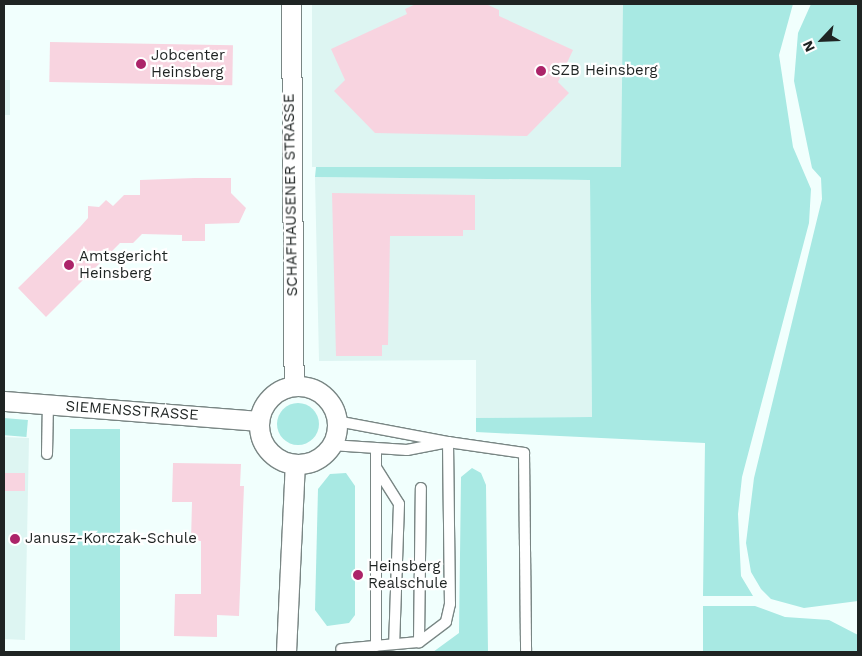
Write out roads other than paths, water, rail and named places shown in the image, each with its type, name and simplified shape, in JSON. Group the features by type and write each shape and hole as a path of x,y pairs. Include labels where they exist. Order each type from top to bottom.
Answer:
{"street":[{"name":"SCHAFHAUSENER STRASSE","path":"291,4 294,386"},
{"path":"294,386 318,391 334,409 337,421 331,445 322,456 294,464 272,454 260,433 259,421 271,397 294,386"},
{"name":"SIEMENSSTRASSE","path":"4,401 259,421"},
{"path":"286,652 294,464"}],"lane":[{"path":"47,454 48,404"},
{"path":"337,421 448,442 524,453 526,652"},
{"path":"331,445 376,450 448,442"},
{"path":"341,649 419,642 446,622 450,604 448,442"},
{"path":"376,450 376,646"},
{"path":"376,469 399,504 394,644"},
{"path":"419,642 420,488"}],"place":[{"name":"Jobcenter Heinsberg","path":"141,64"},
{"name":"SZB Heinsberg","path":"541,71"},
{"name":"Amtsgericht Heinsberg","path":"69,265"},
{"name":"Janusz-Korczak-Schule","path":"15,539"},
{"name":"Heinsberg Realschule","path":"358,575"}]}
